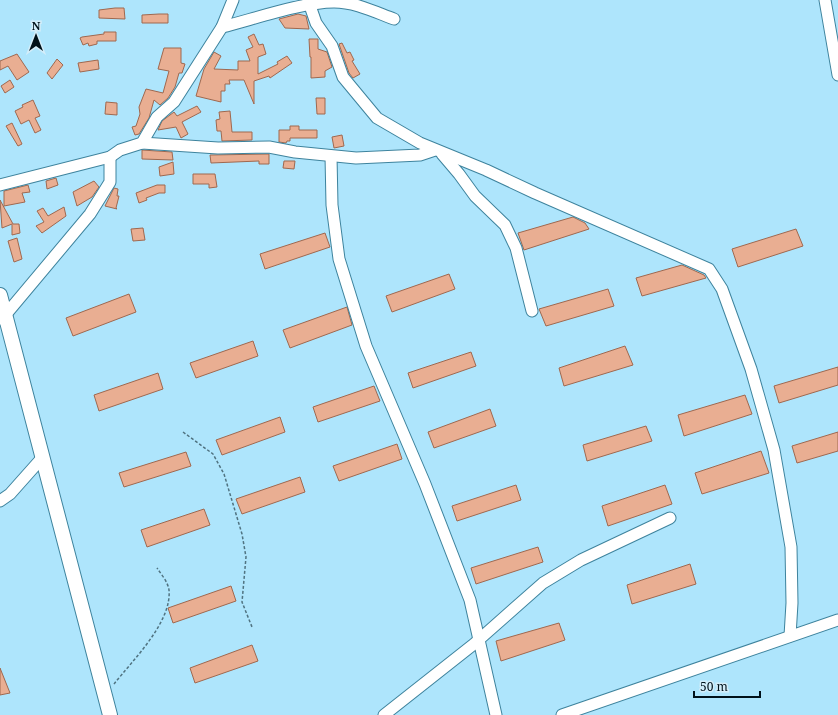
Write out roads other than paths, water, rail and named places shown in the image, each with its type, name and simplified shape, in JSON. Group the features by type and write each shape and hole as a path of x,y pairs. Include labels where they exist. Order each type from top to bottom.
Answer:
{"main road":[{"path":"0,295 3,318 42,458 110,715"}],"street":[{"path":"142,142 157,117 174,102 222,28 234,0"},
{"path":"825,0 838,75"},
{"path":"222,28 309,3 335,2 372,10 394,19"},
{"path":"309,3 316,23 332,46 344,77 377,118 401,133 438,151 486,170 709,269 722,289 751,369 774,450 791,547 792,603 790,636"},
{"path":"0,185 110,157 120,150 142,142 218,148 268,147 356,158 420,155 438,151"},
{"path":"438,151 459,174 475,196 505,225 516,248 532,311"},
{"path":"331,156 332,205 339,259 357,317 378,376 452,550 470,600 480,638 496,715"},
{"path":"3,318 90,214 110,182 110,157"},
{"path":"0,501 10,494 42,458"},
{"path":"384,715 480,638 542,583 582,560 670,518"},
{"path":"562,715 838,620"}]}
